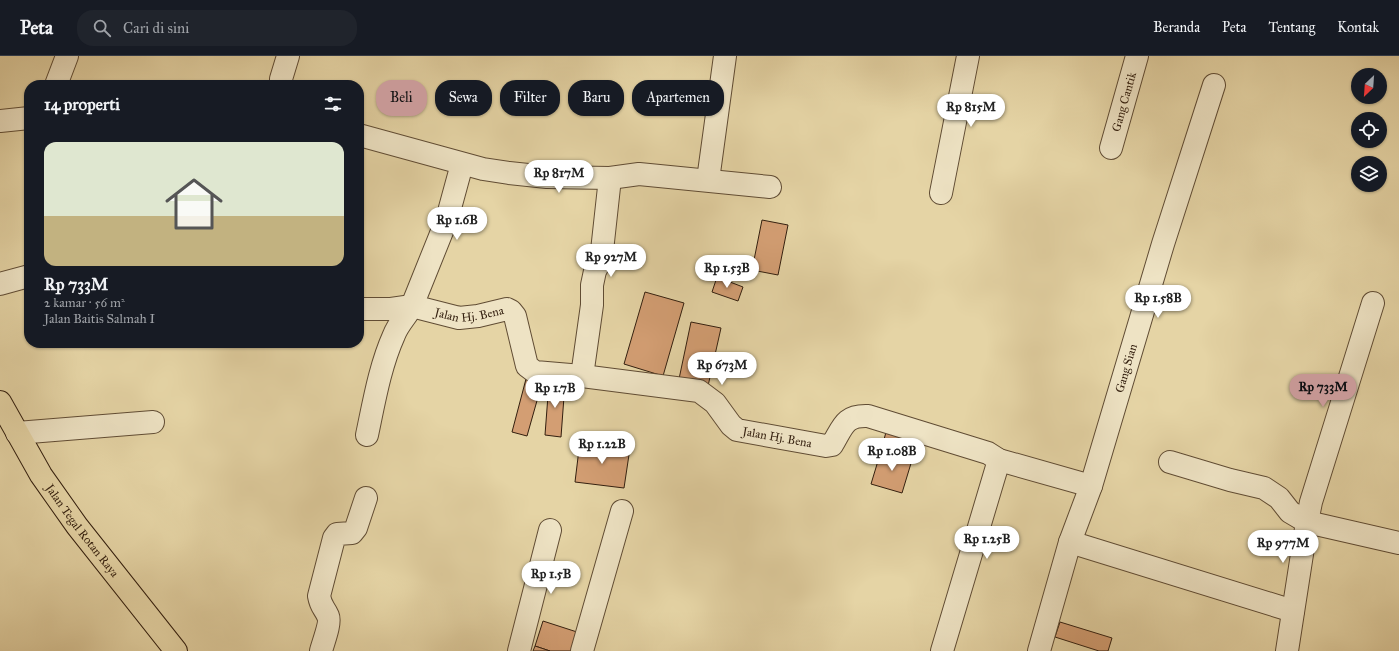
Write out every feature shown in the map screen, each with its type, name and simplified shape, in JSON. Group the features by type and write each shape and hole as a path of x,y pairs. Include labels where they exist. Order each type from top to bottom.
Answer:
{"main road":[{"name":"Jalan Tegal Rotan Raya","path":"0,402 40,475 77,526 176,651"}],"street":[{"path":"58,80 67,56"},
{"path":"281,80 288,56"},
{"path":"708,180 725,56"},
{"path":"941,193 968,56"},
{"name":"Gang Cantik","path":"1111,148 1137,56"},
{"name":"Gang Sian","path":"1039,651 1070,542 1090,486 1163,244 1214,85"},
{"path":"0,121 24,119"},
{"path":"364,136 482,169 547,177 610,178 639,174 770,187"},
{"path":"367,435 381,373 392,340 400,322 407,315 412,306 447,219 462,164"},
{"path":"582,376 592,305 592,285 595,271 600,260 610,178"},
{"path":"0,284 24,277"},
{"path":"1287,651 1311,502 1373,303"},
{"name":"Jalan Hj. Bena","path":"364,309 391,309 412,306 459,318 478,316 507,309 515,316 527,366 538,372 699,391 715,403 733,428 740,431 826,446 832,445 850,418 868,416 988,453 999,460 1090,486"},
{"path":"17,433 153,422"},
{"path":"942,651 999,460"},
{"path":"1170,462 1230,480 1264,488 1279,498 1290,512 1307,522 1399,543"},
{"path":"321,651 329,617 320,604 319,596 334,538 337,534 352,533 356,528 366,498"},
{"path":"582,651 622,511"},
{"path":"518,651 550,530"},
{"path":"1070,542 1293,611"}],"building":[{"path":"762,220 788,225 778,275 752,270"},
{"path":"717,277 743,287 738,301 712,292"},
{"path":"645,292 684,303 663,376 624,364"},
{"path":"691,322 721,328 708,386 679,379"},
{"path":"526,379 542,383 527,436 512,432"},
{"path":"549,382 565,383 561,437 545,435"},
{"path":"886,432 918,441 912,460 881,451"},
{"path":"580,441 630,448 624,488 575,482"},
{"path":"881,451 912,460 902,493 871,484"},
{"path":"543,621 577,632 571,651 550,651 535,646"},
{"path":"1060,622 1112,638 1108,651 1099,651 1055,637"},
{"path":"535,646 550,651 533,651"}]}
